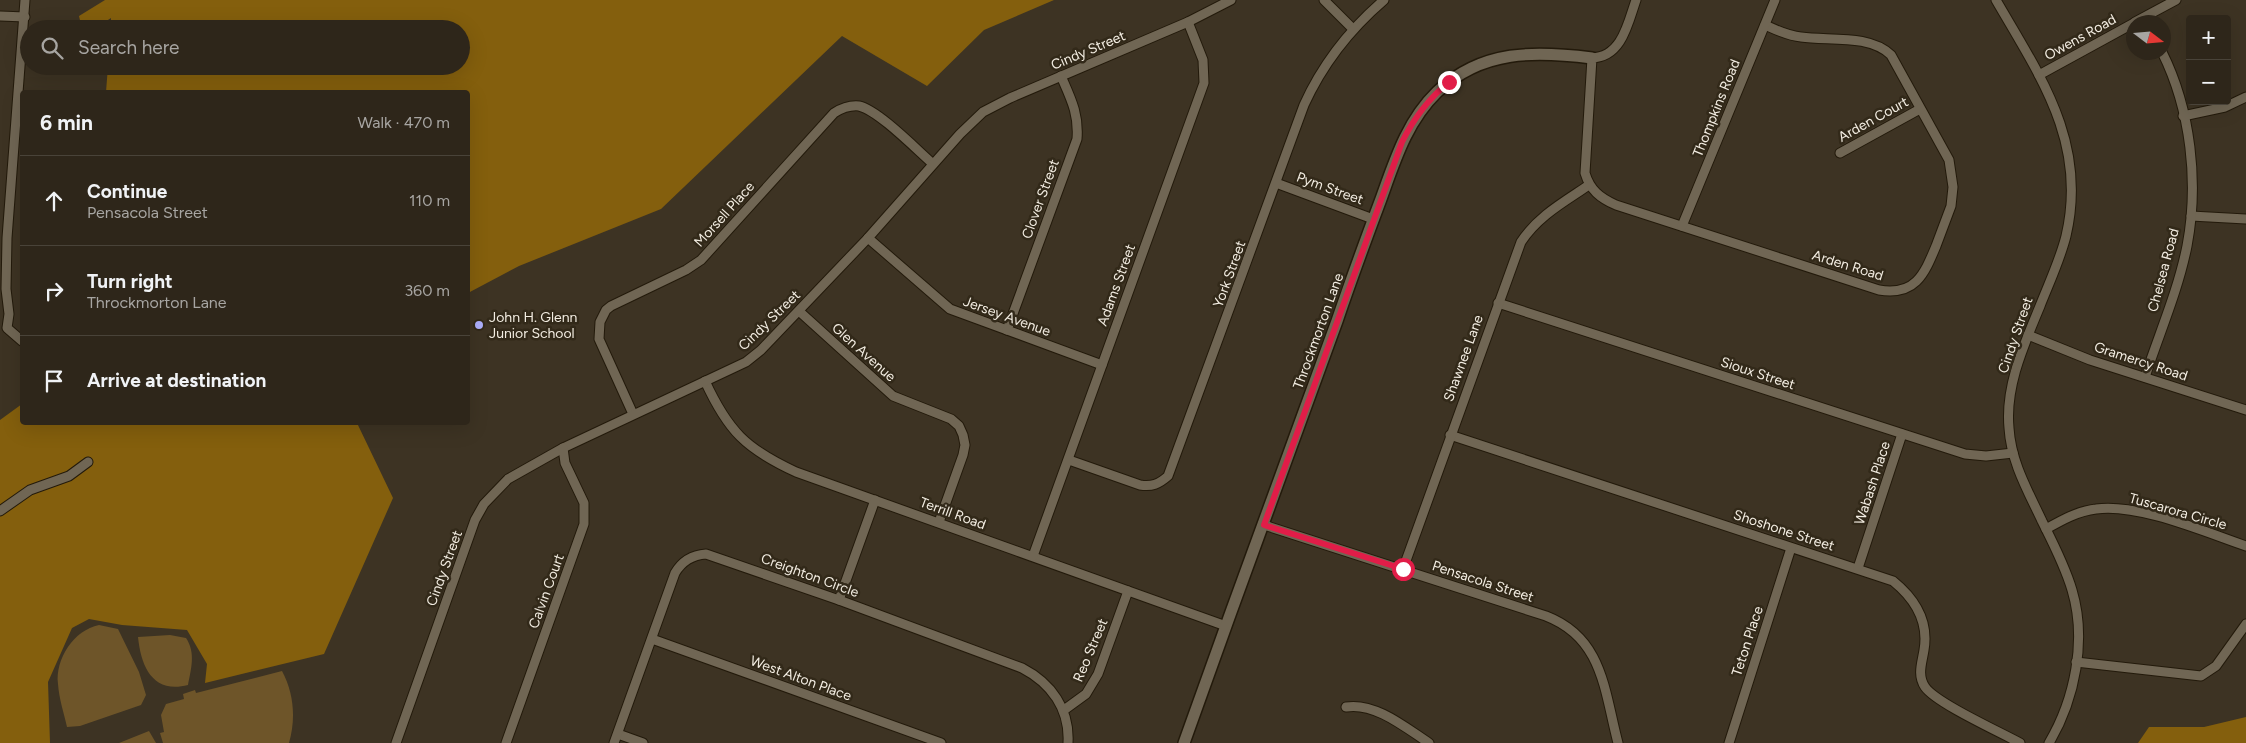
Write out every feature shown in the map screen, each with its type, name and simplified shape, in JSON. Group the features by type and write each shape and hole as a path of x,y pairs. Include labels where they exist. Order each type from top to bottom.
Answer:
{"street":[{"path":"25,0 25,20"},
{"name":"Cindy Street","path":"396,743 475,520 484,504 508,479 563,448 746,362 800,312 932,164 983,112 1010,98 1188,22 1231,0"},
{"path":"1324,0 1352,28"},
{"name":"York Street","path":"1069,460 1140,485 1149,486 1160,483 1168,476 1311,89 1328,59 1352,28 1384,0"},
{"path":"1589,185 1585,164 1592,58 1599,58 1614,49 1625,31 1636,0"},
{"name":"Thompkins Road","path":"1682,226 1775,0"},
{"name":"Cindy Street","path":"1996,0 2055,107 2064,131 2070,167 2072,196 2069,221 2061,251 2018,364 2010,398 2008,426 2013,453 2024,484 2046,529 2072,591 2078,631 2076,662 2064,711 2049,743"},
{"name":"Owens Road","path":"2151,15 2176,0"},
{"path":"0,16 25,17"},
{"name":"Adams Street","path":"1033,556 1204,83 1203,60 1188,22"},
{"name":"Arden Road","path":"1589,185 1604,200 1879,290 1897,292 1909,287 1925,272 1953,197 1953,178 1949,160 1891,55 1878,45 1794,36 1764,25"},
{"name":"Owens Road","path":"2039,75 2126,29"},
{"name":"Throckmorton Lane","path":"1184,743 1409,127 1427,103 1449,82 1477,66 1509,56 1546,53 1592,58"},
{"name":"Chelsea Road","path":"2145,377 2179,276 2191,216 2192,171 2184,116 2174,80 2165,60"},
{"path":"0,335 7,328 9,314 6,289 7,238 20,75"},
{"name":"Clover Street","path":"1007,330 1077,139 1078,122 1073,103 1061,76"},
{"path":"2184,116 2225,107 2246,97"},
{"name":"Morsell Place","path":"633,414 599,339 599,327 606,310 686,270 701,260 834,113 842,108 852,106 869,110 932,164"},
{"name":"Arden Court","path":"1840,153 1920,109"},
{"name":"Pym Street","path":"1276,183 1374,219"},
{"name":"Shawnee Lane","path":"1403,569 1515,255 1530,229 1542,216 1589,185"},
{"path":"2191,216 2246,219"},
{"name":"Jersey Avenue","path":"868,238 950,309 1102,365"},
{"name":"Sioux Street","path":"1498,303 1972,456 1993,456 2013,453"},
{"name":"Glen Avenue","path":"800,312 893,396 942,414 959,426 963,435 963,455 939,522"},
{"path":"7,328 20,339"},
{"name":"Gramercy Road","path":"2028,335 2090,360 2246,410"},
{"name":"Terrill Road","path":"705,382 726,421 742,440 759,453 796,472 1226,626"},
{"name":"Wabash Place","path":"1858,568 1902,434"},
{"name":"Shoshone Street","path":"1450,435 1893,581 1907,592 1922,618 1925,633 1920,672 1921,680 1926,688 1941,700 2020,743"},
{"name":"Calvin Court","path":"506,743 584,524 584,503 565,463 563,448"},
{"path":"0,511 30,490 69,476 88,462"},
{"path":"839,600 876,500"},
{"name":"Tuscarora Circle","path":"2046,529 2085,511 2120,508 2148,514 2246,546"},
{"name":"Pensacola Street","path":"1264,525 1546,616 1570,627 1586,644 1596,661 1618,743"},
{"name":"Teton Place","path":"1729,743 1791,548"},
{"name":"Creighton Circle","path":"614,743 678,567 686,560 700,554 711,555 839,600 1022,668 1045,683 1064,710 1068,743"},
{"name":"Reo Street","path":"1064,710 1086,694 1098,674 1128,591"},
{"path":"2076,662 2201,676 2216,666 2246,624"},
{"name":"West Alton Place","path":"652,639 941,743"},
{"path":"1346,707 1360,706 1376,711 1429,743"},
{"path":"618,734 644,743"}],"shaded area":[{"path":"105,0 1054,0 984,30 927,86 842,36 661,209 519,266 470,292 470,90 106,90 107,75 470,75 470,20 111,20 111,18 108,20 80,20 79,16"},
{"path":"20,405 20,425 358,425 393,498 324,654 205,683 207,664 187,630 122,625 89,619 72,628 48,682 50,743 0,743 0,420"},
{"path":"99,625 118,629 139,672 146,695 141,705 80,726 67,727 60,701 58,674 60,665 63,656 74,639 90,628"},
{"path":"170,635 186,638 191,649 192,661 188,685 166,686 158,682 151,676 142,658 138,637"},
{"path":"282,671 289,688 293,706 293,725 289,743 163,743 160,733 164,732 161,715 166,704 184,699 183,694 195,690 196,693"},
{"path":"2246,717 2246,743 2138,743 2149,727 2204,727"},
{"path":"149,731 156,743 119,743"}],"place":[{"name":"John H. Glenn Junior School","path":"479,325"}],"route":[{"path":"1403,569 1264,525 1402,142 1418,114 1436,92 1449,82"}]}
